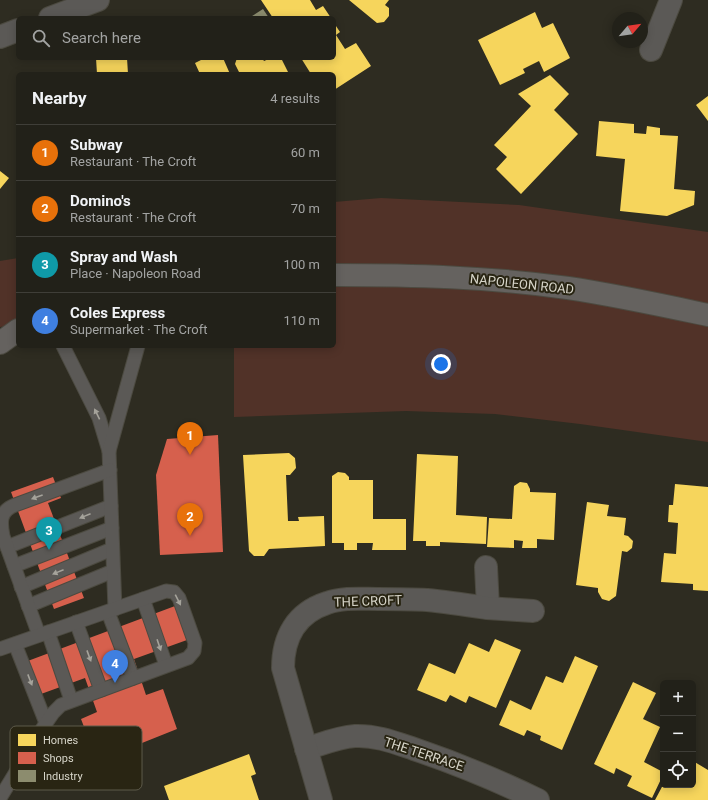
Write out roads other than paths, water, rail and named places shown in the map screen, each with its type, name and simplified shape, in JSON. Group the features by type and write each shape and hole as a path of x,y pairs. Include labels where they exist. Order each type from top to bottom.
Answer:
{"main road":[{"name":"NAPOLEON ROAD","path":"336,275 439,276 568,288 708,315"},
{"path":"0,327 16,325"},
{"path":"0,343 16,331"}],"street":[{"path":"55,16 98,0"},
{"path":"651,50 671,0"},
{"path":"0,37 16,31"},
{"path":"486,567 488,608"},
{"name":"THE CROFT","path":"321,800 282,668 285,644 297,622 305,614 327,603 358,599 426,600 488,608 533,611"},
{"name":"THE TERRACE","path":"306,749 336,739 356,736 387,740 488,776 538,800"}],"lane":[{"path":"64,348 100,418 109,451 113,571 112,610 132,678"},
{"path":"109,451 137,348"},
{"path":"71,700 43,634 28,606 1,528 1,519 4,512 9,508 110,470"},
{"path":"7,547 111,506"},
{"path":"14,566 112,528"},
{"path":"21,587 112,549"},
{"path":"28,606 113,571"},
{"path":"0,649 166,591 174,592 179,598 195,643 194,651 188,658 71,700 61,705 53,713 44,726"},
{"path":"143,599 166,665"},
{"path":"76,622 101,690"},
{"path":"15,644 46,723"},
{"path":"0,798 10,782"}],"place":[{"name":"Subway","path":"190,455"},
{"name":"Domino's","path":"190,536"},
{"name":"Spray and Wash","path":"49,550"},
{"name":"Coles Express","path":"115,683"}]}
